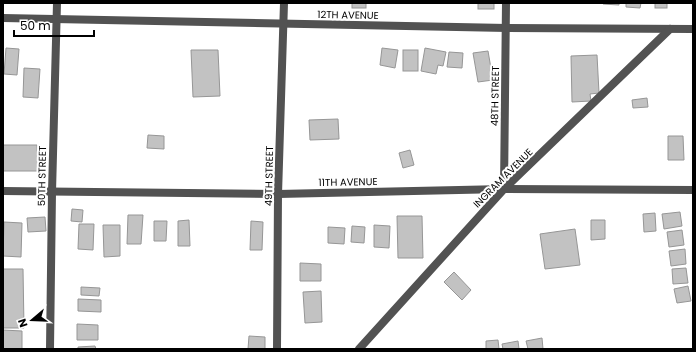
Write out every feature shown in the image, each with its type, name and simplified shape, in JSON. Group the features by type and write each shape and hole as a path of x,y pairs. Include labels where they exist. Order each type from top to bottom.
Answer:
{"street":[{"name":"50TH STREET","path":"50,349 57,3"},
{"name":"49TH STREET","path":"277,349 278,194 284,3"},
{"name":"48TH STREET","path":"504,189 507,28 506,3"},
{"name":"12TH AVENUE","path":"3,18 507,28 693,29"},
{"name":"INGRAM AVENUE","path":"359,349 504,189 670,29"},
{"name":"11TH AVENUE","path":"3,191 278,194 504,189 693,190"}],"building":[{"path":"352,3 366,3 366,8 352,8"},
{"path":"478,3 494,3 494,9 478,9"},
{"path":"619,3 619,5 603,4"},
{"path":"626,3 641,3 640,8 626,7"},
{"path":"655,3 667,3 667,8 655,8"},
{"path":"6,48 19,49 17,75 4,74"},
{"path":"382,48 398,50 395,68 380,65"},
{"path":"425,48 446,52 443,66 438,65 436,74 421,71"},
{"path":"191,50 218,50 220,96 193,97"},
{"path":"403,50 418,50 418,71 403,71"},
{"path":"488,51 493,80 478,82 473,53"},
{"path":"449,52 463,53 462,68 447,67"},
{"path":"597,55 599,93 590,94 591,101 572,102 571,56"},
{"path":"24,68 40,69 38,98 23,97"},
{"path":"647,98 648,107 633,108 632,100"},
{"path":"338,119 339,139 310,140 309,120"},
{"path":"148,135 164,136 164,149 147,148"},
{"path":"668,136 683,136 684,160 668,160"},
{"path":"3,145 37,145 38,171 3,171"},
{"path":"410,150 414,165 403,168 399,153"},
{"path":"72,209 83,210 82,222 71,221"},
{"path":"680,212 682,226 664,229 662,214"},
{"path":"655,213 656,231 644,232 643,214"},
{"path":"128,215 143,215 141,244 127,244"},
{"path":"397,216 422,216 423,258 398,258"},
{"path":"45,217 46,231 28,232 27,218"},
{"path":"189,220 190,246 178,246 178,221"},
{"path":"591,220 605,220 605,239 591,240"},
{"path":"154,221 167,221 166,241 154,241"},
{"path":"251,221 263,222 262,250 250,250"},
{"path":"4,222 22,223 21,257 3,256"},
{"path":"79,224 94,224 93,250 78,249"},
{"path":"103,225 120,225 120,256 104,257"},
{"path":"374,225 390,226 389,248 374,247"},
{"path":"352,226 365,227 364,243 351,242"},
{"path":"328,227 345,228 344,244 328,243"},
{"path":"575,229 580,265 545,269 540,234"},
{"path":"682,230 684,245 669,247 667,232"},
{"path":"685,249 686,264 671,266 669,251"},
{"path":"300,263 321,264 321,281 300,281"},
{"path":"686,268 688,283 673,284 672,269"},
{"path":"3,269 23,269 24,328 3,328"},
{"path":"454,272 471,290 462,300 444,282"},
{"path":"688,286 691,301 677,303 674,289"},
{"path":"81,287 100,288 99,296 81,295"},
{"path":"321,291 322,322 305,323 303,292"},
{"path":"78,299 101,300 101,312 78,311"},
{"path":"77,324 98,325 98,340 77,340"},
{"path":"3,330 22,331 22,349 3,349"},
{"path":"249,336 265,337 265,349 248,349"},
{"path":"542,338 543,349 528,349 526,341"},
{"path":"498,340 499,349 486,349 486,341"},
{"path":"518,341 519,349 503,349 502,344"},
{"path":"95,346 96,349 78,349 78,347"}]}
